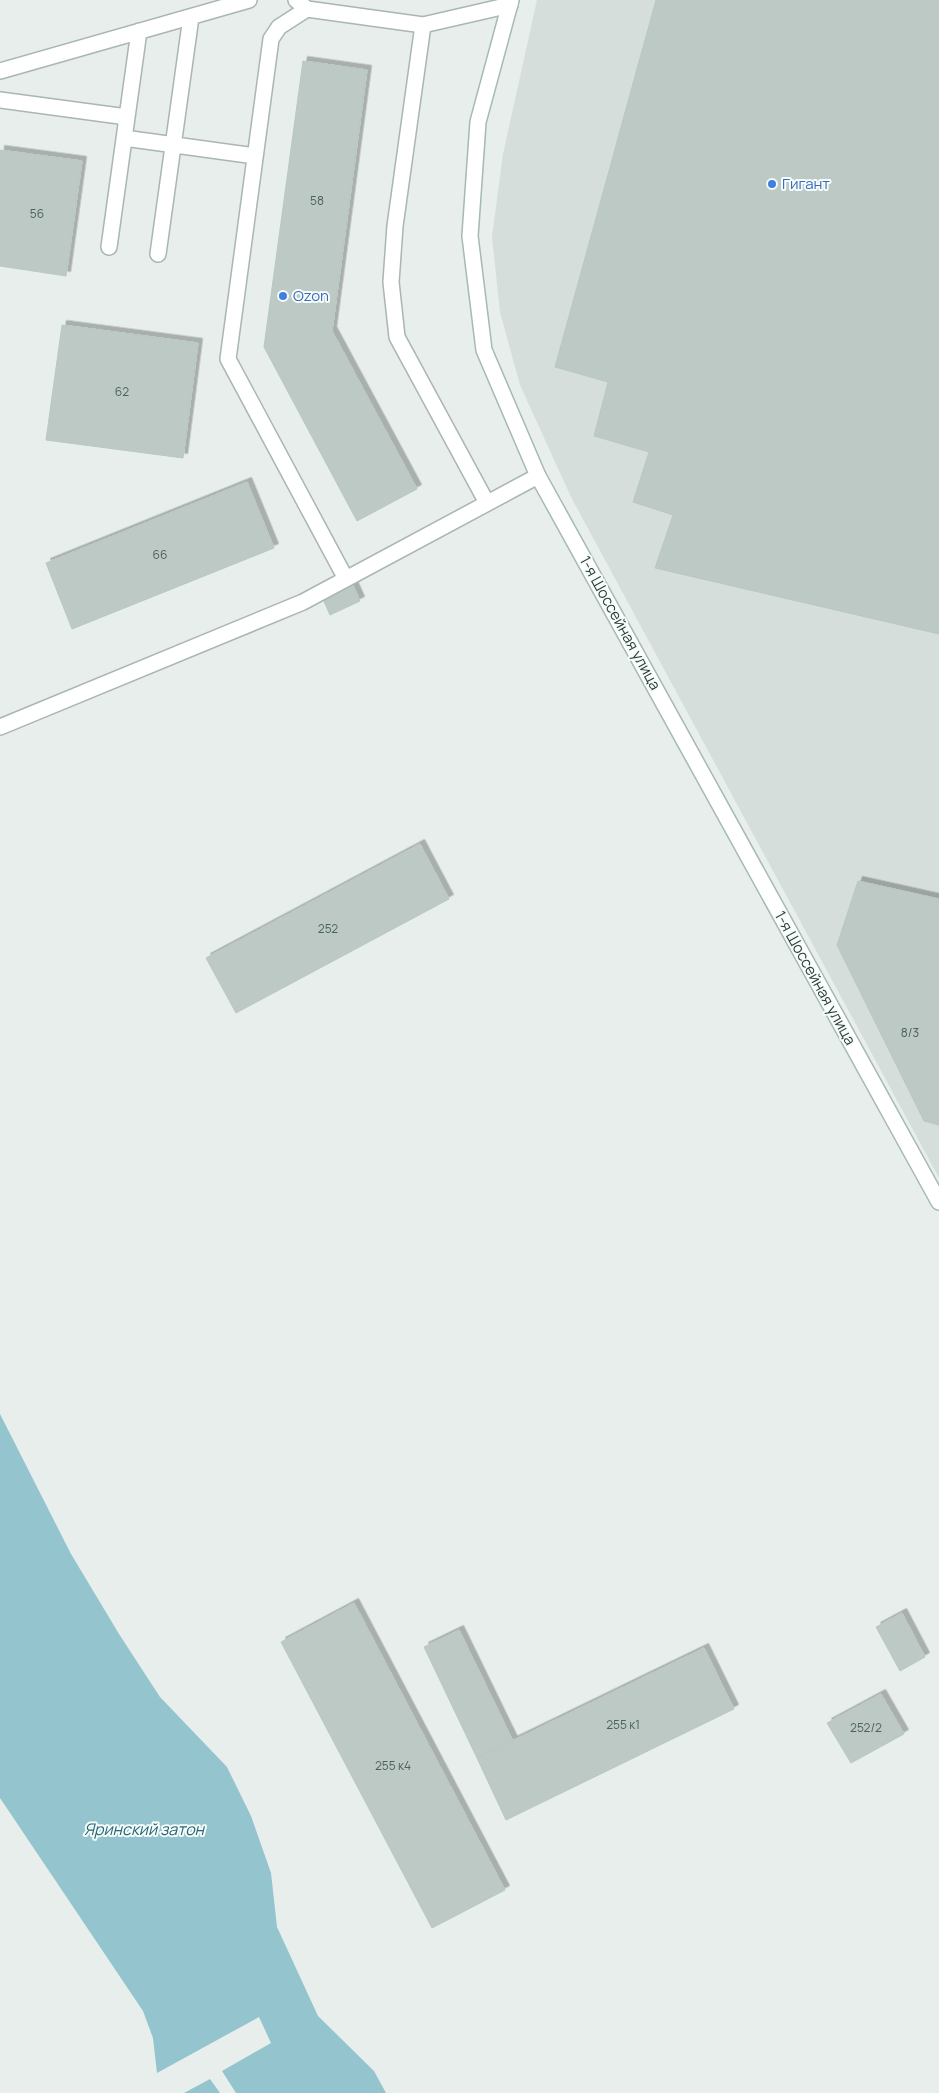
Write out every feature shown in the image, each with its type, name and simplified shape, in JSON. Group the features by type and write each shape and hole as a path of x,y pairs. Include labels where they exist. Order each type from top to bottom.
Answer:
{"main road":[{"path":"0,71 249,0"},
{"path":"346,579 228,359 271,39 279,26 302,5 423,25 511,3"},
{"name":"1-я Шоссейная улица","path":"511,3 478,122 470,236 484,350 538,476 939,1202"},
{"path":"158,254 191,17"},
{"path":"423,25 395,226 391,282 397,337 487,503"},
{"path":"109,247 139,32"},
{"path":"0,100 127,117"},
{"path":"124,138 255,156"},
{"path":"0,727 303,602 538,476"}],"shaded area":[{"path":"537,0 939,0 939,1178 571,497 520,385 500,312 492,237 503,154"}],"water":[{"name":"Яринский затон","path":"0,1414 71,1554 119,1634 160,1697 227,1767 251,1816 271,1873 277,1927 318,2016 374,2071 386,2093 236,2093 222,2071 271,2043 259,2017 157,2073 153,2038 143,2011 0,1798"},
{"path":"210,2079 220,2093 184,2093"}],"building":[{"name":"Гигант","path":"656,0 939,0 939,634 655,568 673,515 633,502 649,452 594,436 608,382 555,367"},
{"path":"303,61 367,70 332,331 417,489 357,521 264,347"},
{"path":"0,150 82,161 66,276 0,266"},
{"path":"62,325 198,343 183,458 46,440"},
{"path":"247,482 274,548 72,629 46,563"},
{"path":"352,583 360,601 330,615 322,597"},
{"path":"420,844 449,899 236,1013 206,958"},
{"path":"858,881 939,899 939,1125 924,1121 837,945"},
{"path":"354,1603 505,1890 432,1928 281,1642"},
{"path":"902,1613 925,1657 900,1671 876,1627"},
{"path":"459,1630 513,1741 477,1758 424,1647"},
{"path":"704,1648 734,1709 506,1820 477,1758"},
{"path":"881,1694 904,1734 851,1763 827,1723"}],"place":[{"name":"Гигант","path":"772,184"},
{"name":"Ozon","path":"283,296"}]}
